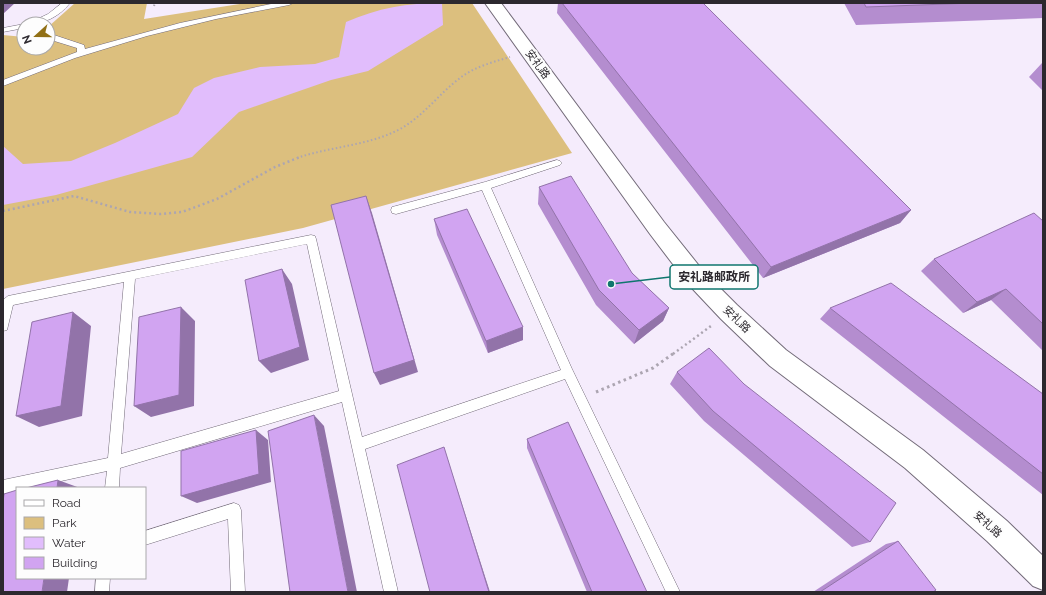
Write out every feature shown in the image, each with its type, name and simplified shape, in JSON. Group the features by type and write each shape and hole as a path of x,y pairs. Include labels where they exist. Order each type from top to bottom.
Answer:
{"street":[{"name":"安礼路","path":"493,3 657,228 696,278 729,312 778,358 914,459 997,532 1043,576"}],"lane":[{"path":"52,16 57,13 66,3"},
{"path":"3,83 81,54 172,28 290,3"},
{"path":"3,30 16,28"},
{"path":"56,39 81,47 81,54"},
{"path":"396,210 484,186 557,163"},
{"path":"484,186 568,373 672,592"},
{"path":"3,326 8,301 311,239 390,592"},
{"path":"112,487 130,276"},
{"path":"357,445 568,373"},
{"path":"3,487 114,463 345,395"},
{"path":"146,538 234,510 238,592"},
{"path":"102,592 103,579"}],"path":[{"path":"3,211 73,196 136,214 167,213 197,208 224,197 266,171 288,161 313,153 390,134 418,117 459,78 472,70 528,52"},
{"path":"580,398 653,368 729,312"}],"green space":[{"path":"75,3 147,3 144,19 246,3 472,3 572,153 303,228 3,289 3,35 16,36 16,56 56,56 56,20"}],"water":[{"path":"442,3 443,25 368,71 331,80 239,112 192,157 56,195 3,205 3,146 23,164 71,161 115,143 178,114 194,88 214,78 260,67 315,64 339,57 346,22 370,13 393,7"}],"building":[{"path":"562,3 703,3 911,210 771,267"},
{"path":"864,3 973,3 866,7"},
{"path":"571,176 632,273 669,308 639,330 599,290 539,187"},
{"path":"366,196 414,360 374,373 331,205"},
{"path":"467,209 523,327 486,341 434,219"},
{"path":"1034,213 1043,221 1043,324 1006,289 977,302 934,259"},
{"path":"282,269 300,347 259,361 245,280"},
{"path":"891,283 1043,394 1043,474 830,308"},
{"path":"181,307 179,395 134,406 139,317"},
{"path":"73,312 61,406 16,416 32,322"},
{"path":"709,348 744,384 896,503 870,542 713,411 677,372"},
{"path":"314,415 348,592 290,592 268,431"},
{"path":"568,422 647,592 592,592 527,439"},
{"path":"256,430 259,474 181,496 181,451"},
{"path":"444,447 489,592 430,592 397,465"},
{"path":"58,480 57,487 30,487"},
{"path":"16,490 16,579 44,579 42,592 3,592 4,494"},
{"path":"898,541 936,590 933,592 820,592"}],"place":[{"name":"安礼路邮政所","path":"611,284"}]}
